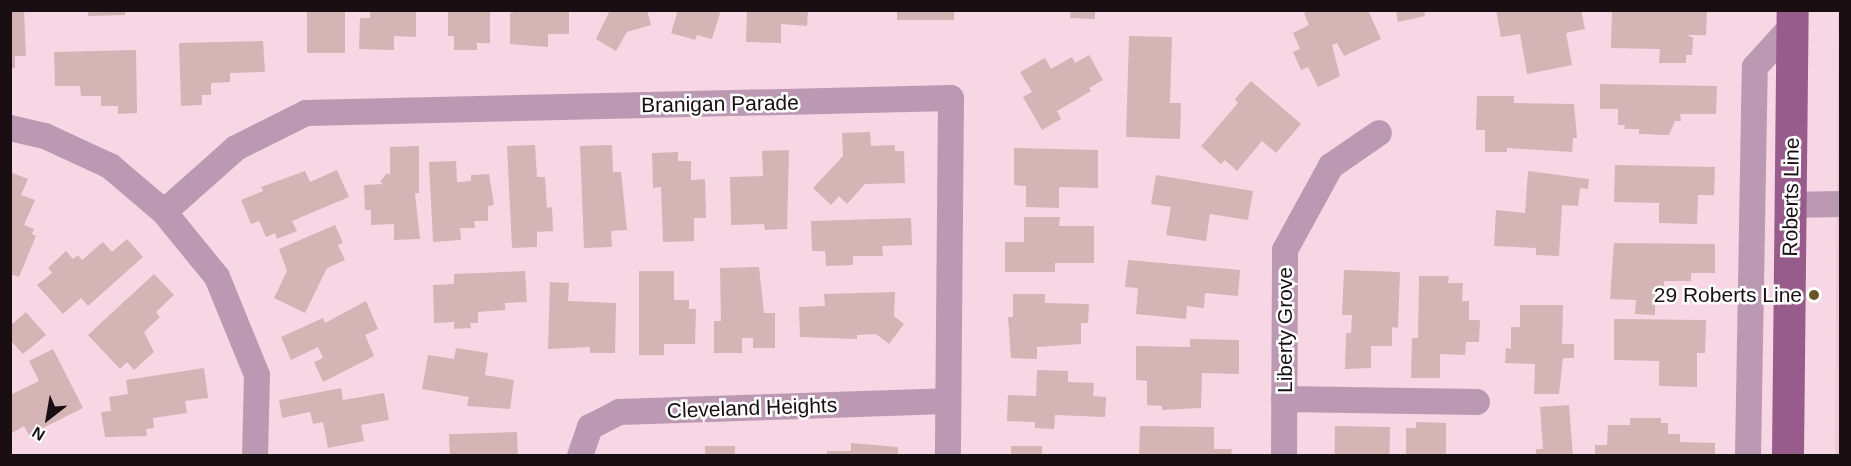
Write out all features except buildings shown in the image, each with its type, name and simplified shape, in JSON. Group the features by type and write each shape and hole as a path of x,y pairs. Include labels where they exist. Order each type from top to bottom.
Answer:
{"main road":[{"name":"Roberts Line","path":"1788,456 1794,17"}],"street":[{"path":"1748,456 1755,67 1794,17"},
{"name":"Branigan Parade","path":"164,213 236,148 306,113 951,98 948,456"},
{"path":"10,128 45,136 110,166 164,213 217,277 257,375 255,456"},
{"name":"Liberty Grove","path":"1284,456 1285,250 1331,166 1379,133"},
{"path":"1790,205 1840,204"},
{"path":"1284,399 1477,402"},
{"name":"Cleveland Heights","path":"580,456 590,428 619,412 947,402"}],"shaded area":[{"path":"1840,10 1840,455 1835,455 1838,11"}],"place":[{"name":"29 Roberts Line","path":"1814,295"}]}
